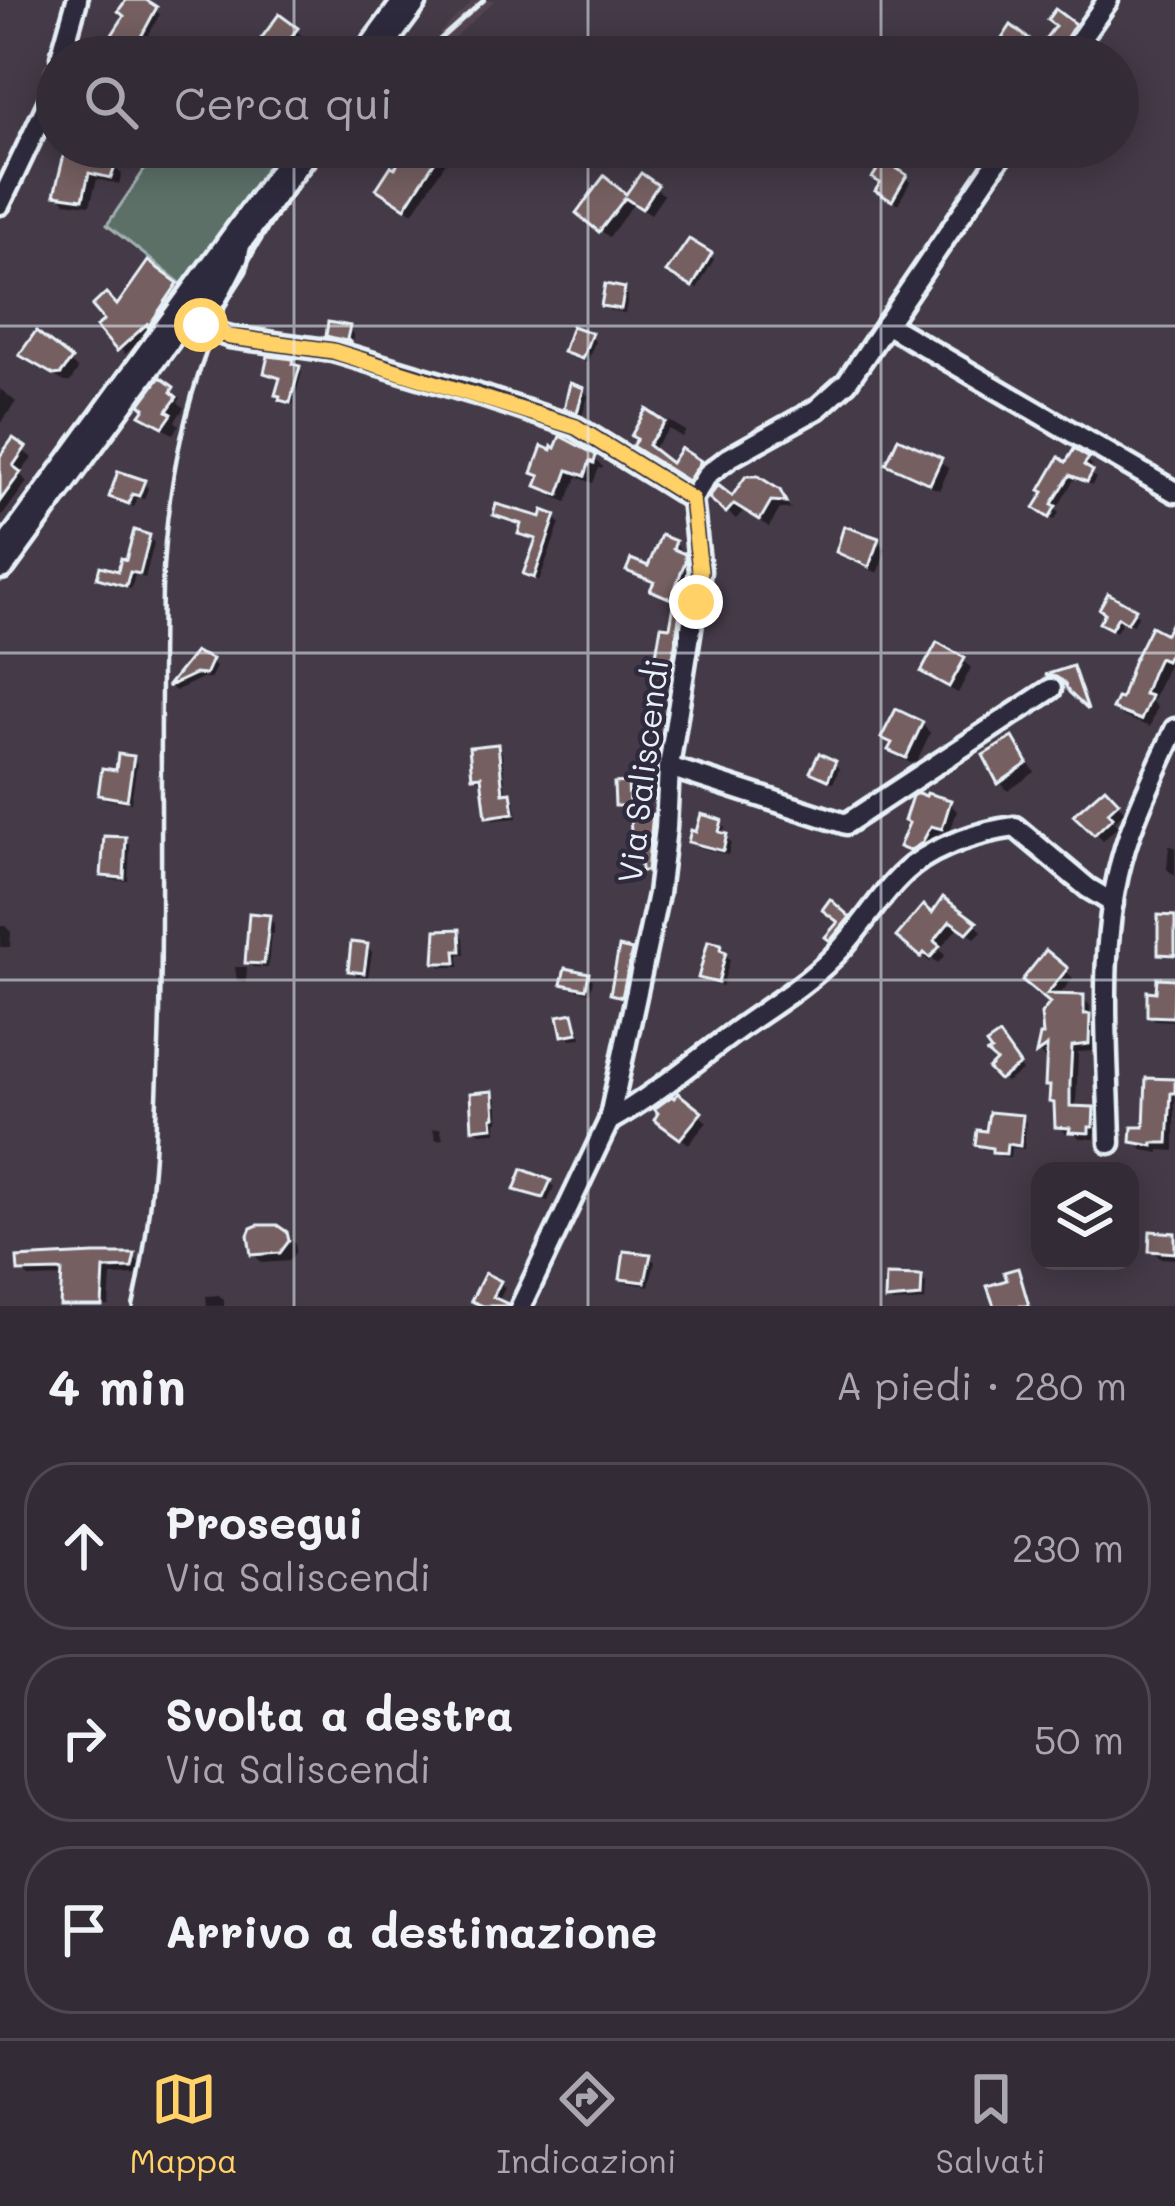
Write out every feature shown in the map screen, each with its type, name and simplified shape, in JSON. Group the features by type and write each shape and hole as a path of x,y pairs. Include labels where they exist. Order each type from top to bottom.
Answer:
{"main road":[{"path":"384,36 411,0"},
{"path":"0,563 289,168"}],"street":[{"path":"67,36 77,0"},
{"path":"1083,36 1108,0"},
{"path":"0,204 36,128"},
{"path":"242,232 236,268 202,320 204,328 230,337 333,351 576,427 692,499 708,474 729,458 817,409 847,382 993,168"},
{"path":"886,324 1175,492"},
{"name":"Via Saliscendi","path":"521,1306 609,1121 658,893 669,767 700,571 692,499"},
{"path":"669,767 846,824 1051,689"},
{"path":"1110,1143 1106,970 1113,902 1125,848 1175,729"},
{"path":"609,1121 654,1096 834,957 914,863 964,839 1015,827 1088,888 1113,902"}],"shaded area":[{"path":"474,0 495,0 456,36 439,33"}],"green space":[{"path":"146,168 273,168 184,286 107,225"}],"building":[{"path":"126,0 146,0 157,7 141,36 111,36 124,16 118,11"},
{"path":"1055,9 1075,24 1068,36 1047,36 1055,26 1047,20"},
{"path":"279,14 298,28 292,36 263,36"},
{"path":"1011,25 1025,36 1004,36"},
{"path":"61,168 115,168 111,178 89,173 83,199 54,195"},
{"path":"390,168 431,168 405,208 376,189"},
{"path":"873,168 896,168 907,175 892,201 875,191 880,183 872,178 877,170"},
{"path":"641,173 658,185 642,209 625,198 599,232 576,213 604,176 626,194"},
{"path":"689,239 712,253 692,287 666,272"},
{"path":"148,261 178,283 148,327 117,351 96,327 104,320 92,306 106,293 117,305"},
{"path":"605,284 625,288 621,309 601,306"},
{"path":"328,322 350,326 350,342 326,336"},
{"path":"572,326 592,333 582,359 563,352"},
{"path":"36,331 72,359 61,374 54,375 19,355"},
{"path":"268,356 293,359 292,364 300,366 290,403 275,395 280,378 264,373"},
{"path":"160,377 174,387 171,392 177,397 163,427 140,415 145,408 140,404"},
{"path":"570,383 584,388 577,413 564,409"},
{"path":"646,409 665,422 648,445 671,463 681,448 701,461 688,481 632,446 637,439 631,436"},
{"path":"560,436 596,455 585,476 568,470 559,495 536,486 540,476 532,473 542,446 555,448"},
{"path":"13,438 26,447 13,466 21,472 0,501 0,456"},
{"path":"898,438 942,458 930,484 886,464"},
{"path":"1074,449 1089,458 1084,465 1093,471 1087,482 1070,475 1049,518 1034,508 1044,492 1040,490 1059,457 1066,462"},
{"path":"118,471 145,480 139,496 132,494 129,504 109,497"},
{"path":"746,476 758,476 780,490 786,502 771,501 760,520 734,504 726,513 709,498 718,485 732,496"},
{"path":"496,504 541,517 543,510 556,515 534,578 523,574 536,539 518,534 521,524 493,515"},
{"path":"844,526 879,538 869,567 836,552"},
{"path":"134,530 150,535 140,574 130,572 126,586 97,578 100,566 118,571"},
{"path":"661,535 676,541 673,549 685,554 671,599 650,590 654,582 626,571 631,559 648,566"},
{"path":"1108,593 1136,609 1127,623 1118,617 1111,629 1099,623 1105,613 1099,609"},
{"path":"674,605 680,612 673,658 656,655 661,626 670,627"},
{"path":"1175,616 1175,643 1166,661 1159,658 1152,673 1144,694 1151,696 1141,720 1112,709 1117,698 1121,699 1151,626 1166,634"},
{"path":"937,642 965,658 949,687 921,672"},
{"path":"195,652 212,659 205,675 195,674 167,687"},
{"path":"1073,666 1088,710 1064,682 1045,675"},
{"path":"896,709 923,722 906,758 888,750 892,743 881,738"},
{"path":"1013,737 1028,763 998,784 983,755"},
{"path":"498,744 503,793 511,792 514,813 486,817 481,776 472,777 469,747"},
{"path":"819,753 836,761 828,780 810,772"},
{"path":"118,754 134,756 127,800 98,795 102,768 116,770"},
{"path":"628,782 629,806 615,806 614,783"},
{"path":"1105,787 1119,802 1108,812 1113,817 1094,835 1073,815"},
{"path":"912,796 951,800 942,829 931,826 922,843 909,851 899,847 909,823 904,821"},
{"path":"653,814 647,871 641,871 640,850 632,850 630,815"},
{"path":"701,814 722,820 719,832 727,834 723,851 688,842"},
{"path":"104,836 126,837 124,878 101,876"},
{"path":"943,897 977,922 967,933 950,921 934,941 940,946 930,958 924,953 921,957 896,937 923,905 932,913"},
{"path":"830,899 850,917 830,941 825,937 838,922 822,910"},
{"path":"249,913 270,915 264,964 245,963"},
{"path":"1158,915 1175,916 1175,955 1158,954"},
{"path":"460,929 456,963 434,963 436,930"},
{"path":"708,941 721,944 720,950 726,952 718,983 698,978"},
{"path":"351,942 368,944 364,973 348,971"},
{"path":"619,947 632,950 622,997 610,994"},
{"path":"1046,950 1068,968 1047,994 1084,995 1084,1014 1090,1014 1089,1044 1072,1046 1070,1083 1070,1106 1094,1107 1089,1133 1055,1127 1050,1086 1045,1086 1047,1046 1036,1054 1043,1035 1041,1014 1050,1003 1022,980"},
{"path":"565,968 589,973 586,989 561,984"},
{"path":"1157,978 1175,979 1173,1017 1147,1016 1147,991 1156,992"},
{"path":"573,1013 578,1033 562,1036 558,1016"},
{"path":"999,1035 1020,1065 999,1080 988,1069 996,1061 987,1053 991,1051 986,1044"},
{"path":"1146,1078 1175,1079 1168,1143 1131,1142 1132,1127 1144,1127"},
{"path":"493,1091 493,1127 472,1129 470,1093"},
{"path":"678,1093 702,1112 680,1139 654,1120 658,1113 654,1109"},
{"path":"989,1112 1023,1115 1020,1146 1007,1144 1006,1154 975,1145 977,1130 986,1131"},
{"path":"522,1169 551,1180 543,1198 514,1190"},
{"path":"258,1225 277,1225 287,1232 289,1241 280,1253 251,1255 248,1235"},
{"path":"1150,1231 1175,1233 1175,1253 1149,1251"},
{"path":"624,1251 651,1254 645,1282 620,1279"},
{"path":"135,1254 132,1268 104,1269 102,1306 60,1306 62,1271 18,1272 17,1258"},
{"path":"1018,1268 1029,1306 994,1306 987,1286 1007,1280 1004,1272"},
{"path":"485,1273 501,1281 493,1297 508,1306 471,1301"},
{"path":"886,1275 922,1276 921,1297 885,1300"}],"railway":[{"path":"444,36 484,0"},
{"path":"133,1306 146,1234 156,1124 162,590 175,468 188,409 229,299 257,246 313,168"}],"route":[{"path":"201,325 230,337 333,351 576,427 692,499 700,571 696,602"}]}
